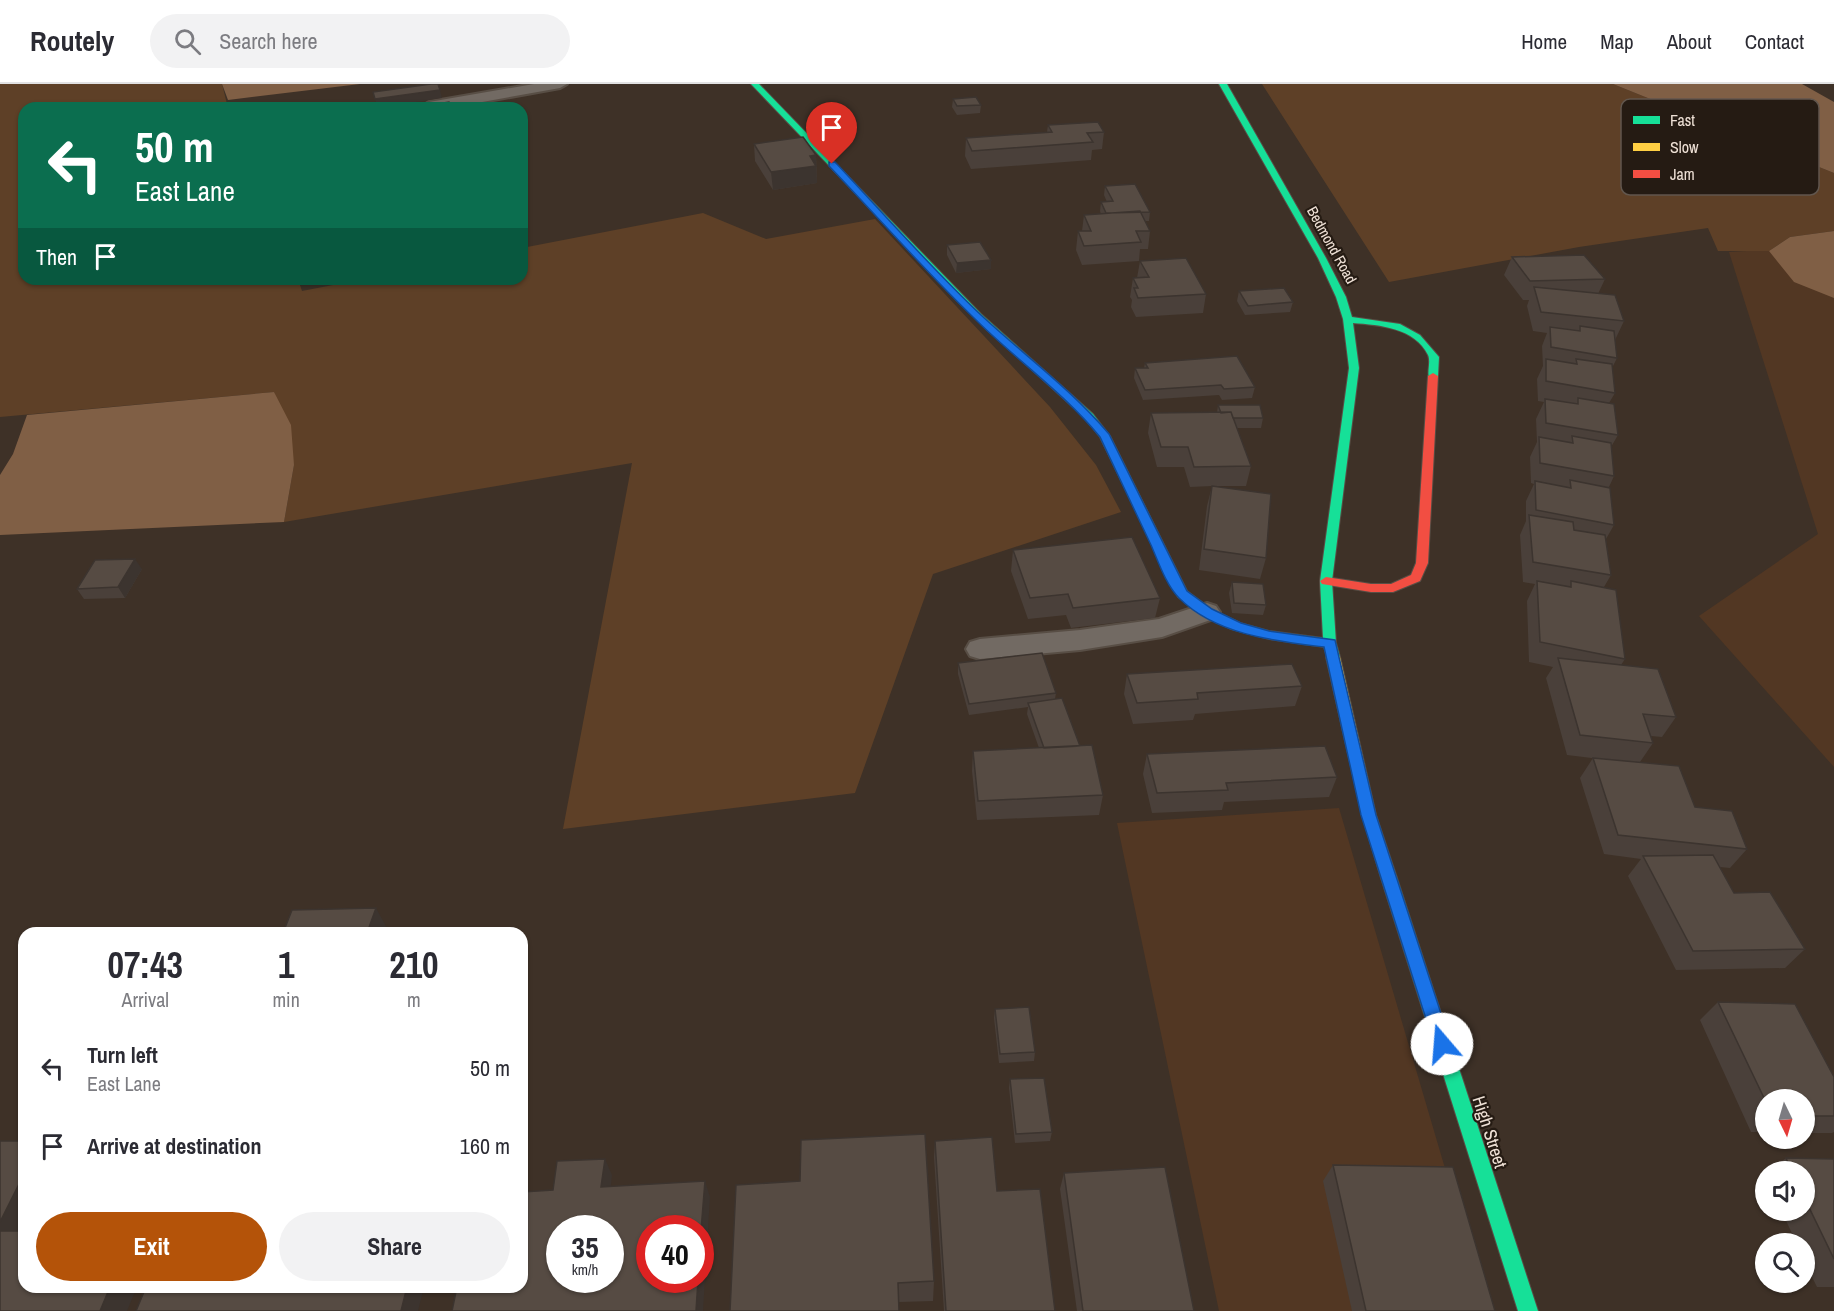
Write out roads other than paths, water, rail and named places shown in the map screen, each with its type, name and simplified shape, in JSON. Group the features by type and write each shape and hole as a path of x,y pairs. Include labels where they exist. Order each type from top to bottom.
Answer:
{"street":[{"path":"755,84 978,316 1089,416 1105,436 1182,594 1207,612 1236,626 1269,635 1330,643"},
{"name":"Bedmond Road","path":"1223,84 1337,282 1354,343 1354,368 1326,581"},
{"path":"1326,581 1371,588 1393,588 1416,578 1422,563 1434,357 1426,341 1408,329 1380,321 1348,320"},
{"name":"High Street","path":"1326,581 1330,643 1369,815 1528,1311"}],"lane":[{"path":"457,102 560,84"},
{"path":"981,649 1080,640 1162,628 1207,612"}]}
